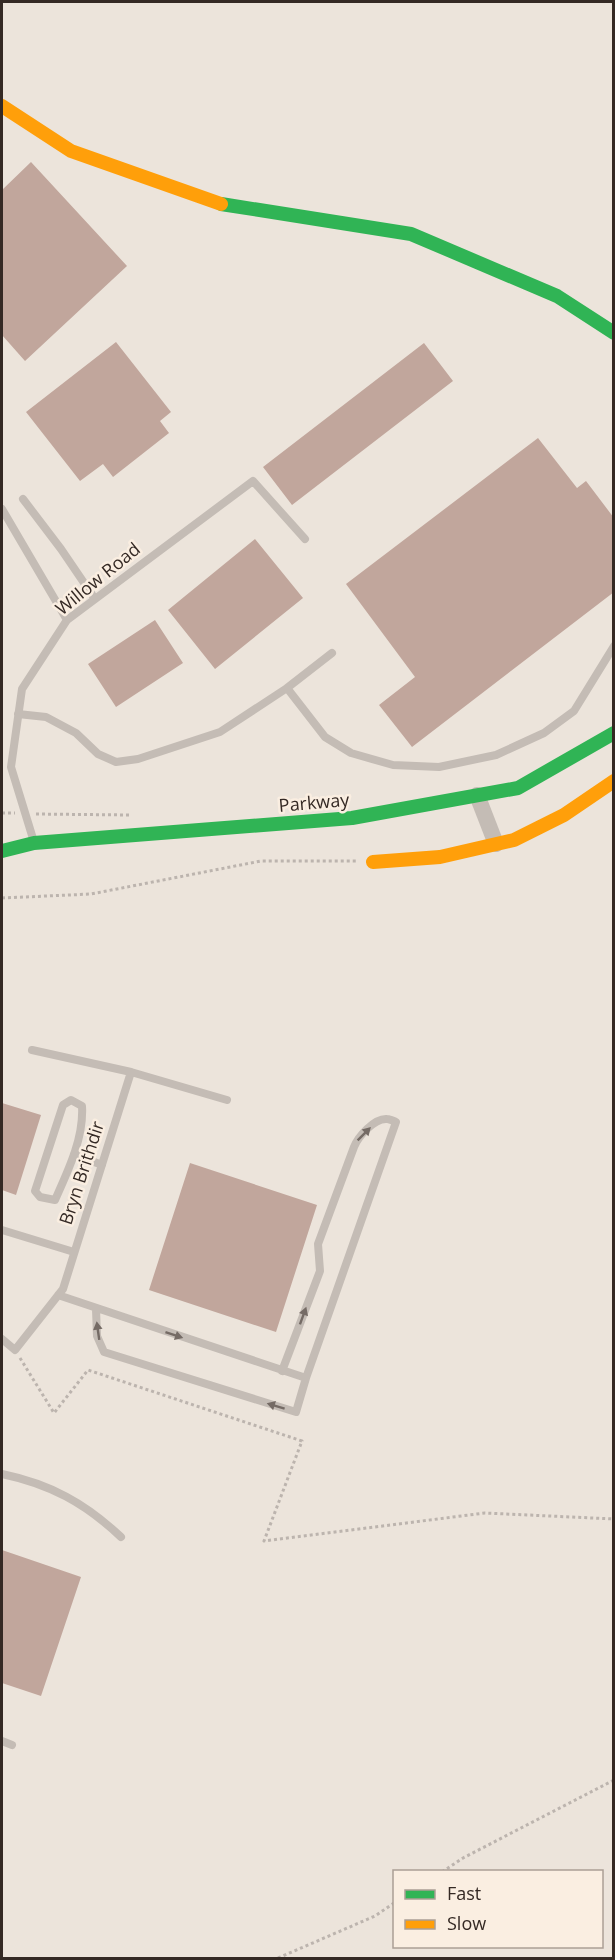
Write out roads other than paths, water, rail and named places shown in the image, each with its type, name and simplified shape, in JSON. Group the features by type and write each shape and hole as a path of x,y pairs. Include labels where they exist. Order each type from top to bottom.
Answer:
{"street":[{"path":"2,106 71,151 223,205 411,234 557,296 614,333"},
{"name":"Parkway","path":"2,851 34,843 352,818 519,788 614,733"},
{"path":"373,862 440,857 514,840 564,815 614,781"},
{"path":"477,795 496,844"}],"lane":[{"name":"Willow Road","path":"34,843 11,767 18,714 22,689 68,620 253,481 305,539"},
{"path":"23,499 95,599"},
{"path":"2,509 68,620"},
{"path":"287,688 325,737 351,753 393,765 439,767 496,755 544,733 574,711 614,646"},
{"path":"18,714 46,717 76,734 98,754 116,762 138,759 220,732 287,688 332,653"},
{"path":"32,1050 131,1072 227,1100"},
{"name":"Bryn Brithdir","path":"2,1339 15,1350 63,1289 131,1072"},
{"path":"71,1100 82,1106 82,1118 74,1154 55,1200 40,1197 35,1191 63,1105 71,1100"},
{"path":"96,1309 97,1336 104,1352 296,1412 396,1122 389,1119 380,1120 359,1138 354,1147 318,1244 320,1271 282,1371"},
{"path":"74,1154 102,1165"},
{"path":"2,1230 74,1252"},
{"path":"58,1295 306,1378"},
{"path":"2,1474 43,1485 88,1508 121,1537"},
{"path":"2,1742 12,1745"}]}
